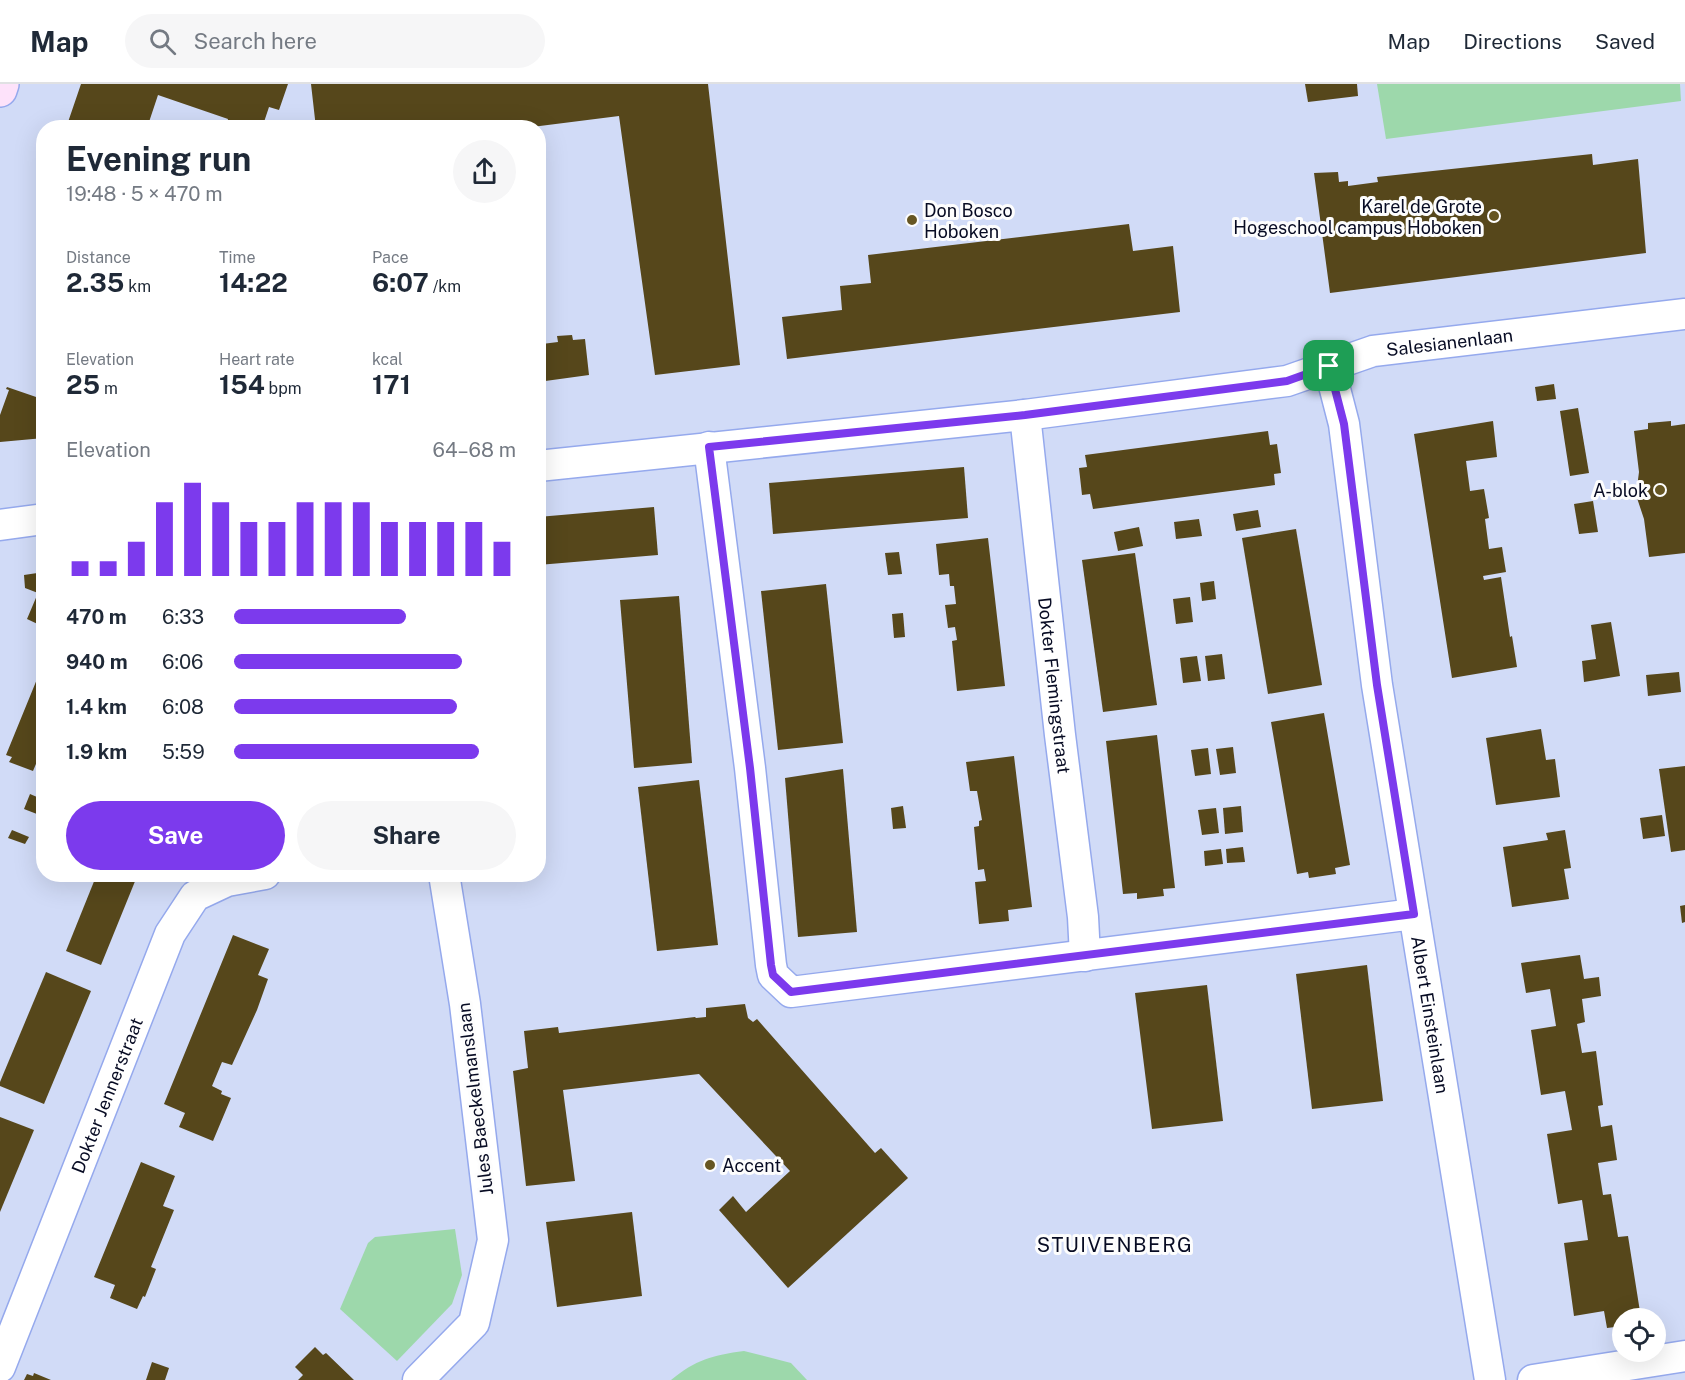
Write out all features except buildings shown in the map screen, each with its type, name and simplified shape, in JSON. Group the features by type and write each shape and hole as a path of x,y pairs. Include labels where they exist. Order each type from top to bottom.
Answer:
{"main road":[{"path":"0,90 2,84"}],"street":[{"name":"Salesianenlaan","path":"546,465 1025,415 1287,381 1373,351 1685,314"},
{"name":"Albert Einsteinlaan","path":"1329,366 1344,424 1377,685 1490,1380"},
{"name":"Dokter Flemingstraat","path":"1025,415 1086,956"},
{"path":"709,447 750,768 773,975 791,992 1414,914"},
{"path":"0,525 36,520"},
{"name":"Dokter Jennerstraat","path":"0,1368 170,934 195,897 225,882"},
{"name":"Jules Baeckelmanslaan","path":"418,1380 474,1323 493,1240 465,1005 445,882"},
{"path":"1533,1380 1685,1356"}],"green space":[{"path":"1377,84 1680,84 1681,101 1386,139"},
{"path":"455,1229 462,1275 452,1304 397,1361 340,1309 368,1243 375,1237"},
{"path":"744,1351 791,1363 807,1380 671,1380 705,1360"}],"place":[{"name":"Karel de Grote Hogeschool campus Hoboken","path":"1494,216"},
{"name":"Don Bosco Hoboken","path":"912,220"},
{"name":"A-blok","path":"1660,490"},
{"name":"Accent","path":"710,1165"}],"district":[{"name":"STUIVENBERG","path":"1115,1245"}],"route":[{"path":"1329,366 1344,424 1377,685 1414,914 791,992 773,975 771,965 750,768 709,447 1025,415 1287,381 1329,366"}]}
